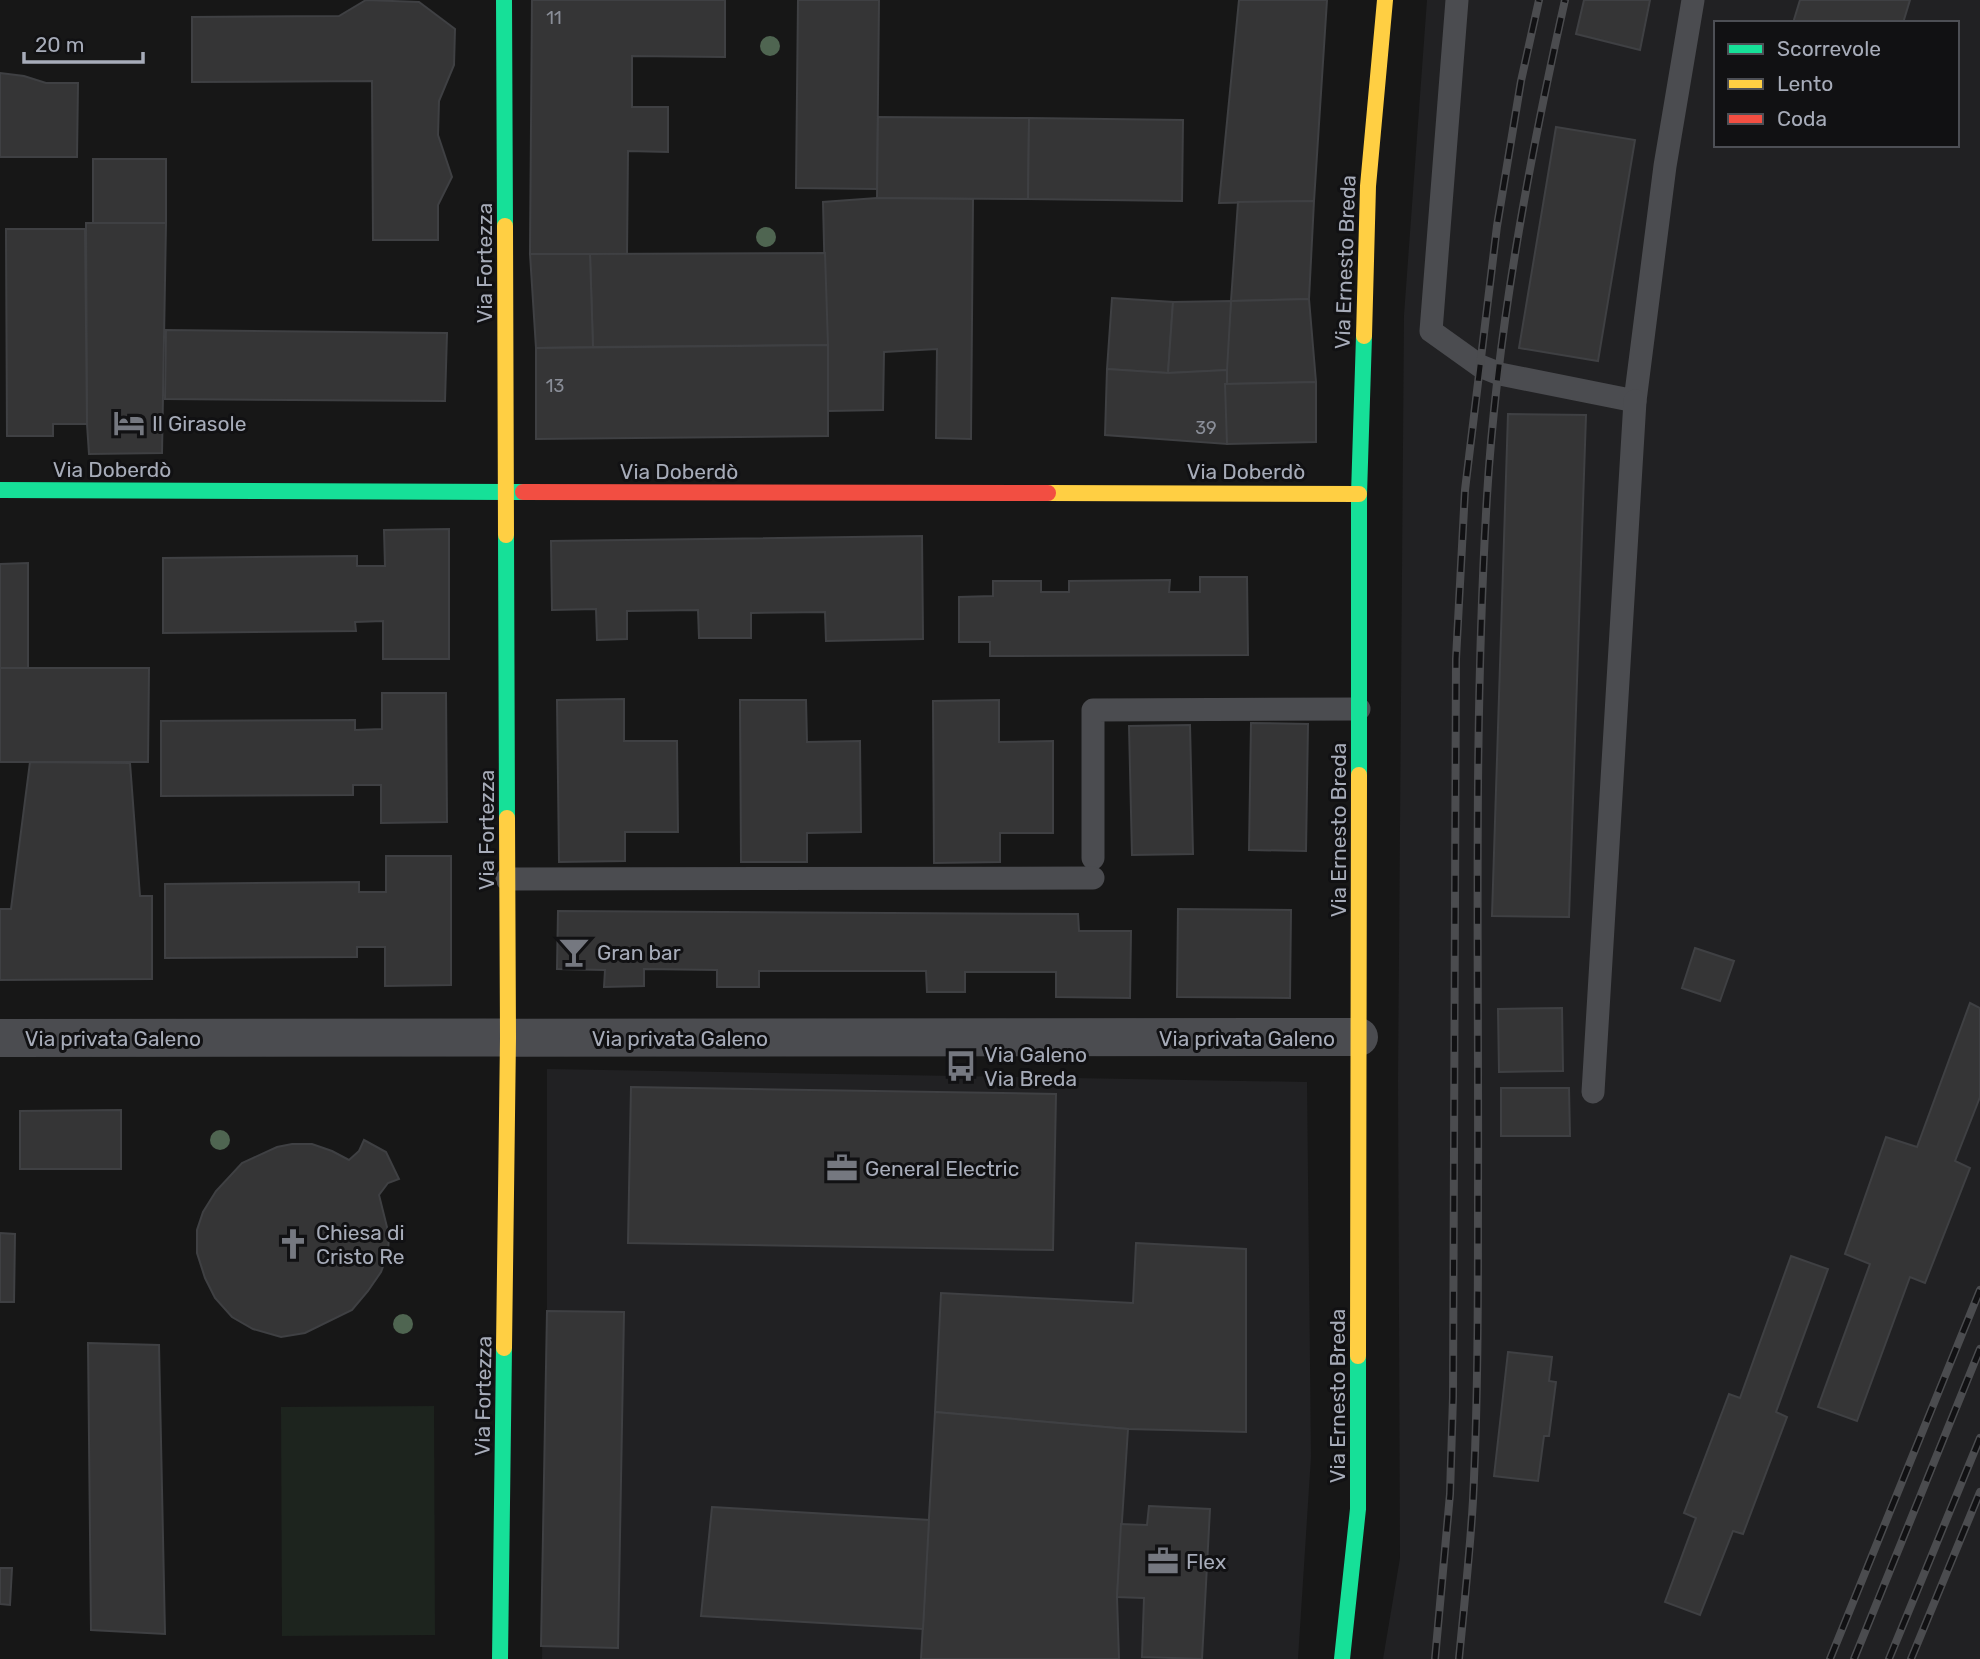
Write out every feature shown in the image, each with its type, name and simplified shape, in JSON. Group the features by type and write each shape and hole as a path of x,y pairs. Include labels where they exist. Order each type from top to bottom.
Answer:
{"street":[{"name":"Via Fortezza","path":"500,1659 508,1038 504,0"},
{"name":"Via Ernesto Breda","path":"1342,1659 1358,1508 1359,494 1368,186 1385,0"},
{"name":"Via Doberdò","path":"0,490 1359,494"},
{"name":"Via privata Galeno","path":"0,1038 1359,1037"}],"lane":[{"path":"1457,0 1432,331 1480,366 1500,374 1635,401"},
{"path":"1593,1092 1635,401 1665,166 1693,0"},
{"path":"507,880 1093,868 1093,709 1359,709"}],"shaded area":[{"path":"1427,0 1980,0 1980,1659 1383,1659 1400,1558 1398,1081 1404,315"},
{"path":"547,1069 1307,1082 1311,1457 1298,1659 542,1659"},
{"path":"434,1406 435,1635 282,1636 281,1407"}],"building":[{"path":"366,0 419,2 455,29 454,65 439,101 438,135 452,177 438,205 438,240 373,240 372,81 192,82 192,17 339,16"},
{"path":"532,0 725,0 725,57 632,56 632,107 668,107 668,152 628,151 627,255 530,254"},
{"path":"798,0 879,0 877,189 796,188"},
{"path":"1239,0 1327,0 1314,201 1219,203"},
{"path":"1584,0 1650,0 1640,50 1576,34"},
{"path":"1800,0 1910,0 1904,21 1794,21"},
{"path":"0,73 24,76 46,83 78,83 77,157 0,157"},
{"path":"878,117 1029,118 1028,199 877,198"},
{"path":"1029,118 1183,120 1182,201 1028,199"},
{"path":"1556,127 1635,140 1598,361 1519,348"},
{"path":"93,159 166,159 166,223 93,223"},
{"path":"877,198 973,199 971,439 936,438 937,349 884,352 883,410 828,411 823,202"},
{"path":"1314,201 1309,299 1231,301 1238,202"},
{"path":"86,223 166,223 162,453 89,454"},
{"path":"6,229 85,229 87,424 53,424 53,436 7,436"},
{"path":"825,253 828,345 593,347 590,254"},
{"path":"530,254 590,254 593,347 536,348"},
{"path":"1112,298 1173,302 1168,373 1107,369"},
{"path":"1309,299 1316,382 1225,384 1231,301"},
{"path":"1231,301 1227,370 1168,373 1173,302"},
{"path":"166,330 447,333 445,401 165,399"},
{"path":"828,345 828,436 536,439 536,348"},
{"path":"1107,369 1168,373 1227,370 1227,444 1105,435"},
{"path":"1316,382 1316,442 1227,444 1225,384"},
{"path":"1508,414 1586,415 1569,917 1492,916"},
{"path":"449,529 449,659 383,659 383,621 355,622 356,631 163,633 163,558 357,556 357,566 385,566 384,530"},
{"path":"922,536 923,639 826,641 825,612 751,613 751,638 699,638 698,610 627,611 627,639 597,640 596,609 552,610 551,541"},
{"path":"28,563 28,668 0,668 0,564"},
{"path":"1200,577 1247,577 1248,655 990,656 990,642 959,642 959,597 993,596 993,581 1041,581 1041,592 1069,592 1069,581 1170,580 1169,592 1200,592"},
{"path":"0,668 149,668 148,762 0,762"},
{"path":"382,693 446,693 447,822 381,823 381,785 353,785 353,795 161,796 161,721 355,720 355,730 382,729"},
{"path":"624,699 624,741 677,741 678,832 625,832 625,861 559,862 557,700"},
{"path":"740,700 806,700 807,742 860,741 861,832 807,833 807,862 741,862"},
{"path":"999,700 999,742 1053,741 1053,833 1000,833 1000,862 934,863 933,701"},
{"path":"1251,723 1308,724 1306,851 1249,850"},
{"path":"1190,725 1193,854 1132,855 1129,726"},
{"path":"30,762 130,763 140,896 152,896 152,979 0,980 0,909 11,909"},
{"path":"386,856 451,856 451,985 385,986 385,947 357,947 357,957 165,958 165,884 359,882 359,892 386,892"},
{"path":"1178,909 1291,910 1290,998 1177,997"},
{"path":"558,911 1078,914 1079,931 1131,931 1130,998 1056,997 1056,972 965,972 965,992 927,992 926,971 759,971 759,987 717,987 717,970 644,969 644,986 604,987 605,970 557,969"},
{"path":"1695,948 1734,961 1720,1001 1682,988"},
{"path":"1970,1003 1980,1008 1980,1097 1955,1161 1970,1168 1925,1283 1910,1277 1857,1421 1818,1407 1870,1264 1845,1254 1886,1137 1917,1147"},
{"path":"1562,1008 1563,1071 1499,1072 1498,1009"},
{"name":"General Electric","path":"631,1087 1056,1094 1053,1250 628,1243"},
{"path":"1501,1088 1569,1088 1570,1136 1501,1136"},
{"path":"121,1110 121,1169 20,1169 20,1111"},
{"name":"Chiesa di Cristo Re","path":"364,1140 386,1152 399,1179 388,1183 379,1195 389,1235 388,1253 381,1272 368,1291 352,1310 305,1333 281,1337 253,1329 232,1317 215,1298 197,1253 197,1230 203,1212 216,1191 242,1163 277,1147 312,1144 349,1160 359,1151"},
{"path":"0,1233 15,1234 14,1302 0,1302"},
{"path":"1136,1243 1246,1249 1246,1432 1128,1429 935,1412 941,1293 1133,1303"},
{"path":"1791,1256 1828,1269 1776,1412 1787,1417 1743,1534 1733,1531 1700,1615 1665,1602 1696,1518 1684,1513 1729,1394 1740,1398"},
{"path":"547,1311 624,1312 618,1648 541,1646"},
{"path":"88,1343 159,1345 165,1634 91,1630"},
{"path":"1508,1352 1552,1357 1549,1381 1556,1382 1549,1436 1544,1436 1538,1481 1494,1476"},
{"path":"935,1412 1128,1429 1117,1597 1119,1659 921,1659"},
{"name":"Flex","path":"1149,1506 1210,1509 1202,1659 1142,1657 1144,1598 1117,1597 1121,1524 1147,1525"},
{"path":"712,1507 929,1520 923,1629 701,1616"},
{"path":"0,1568 12,1568 10,1605 0,1604"}],"railway":[{"path":"1435,1659 1450,1494 1453,1397 1456,659 1465,490 1497,226 1521,81 1539,0"},
{"path":"1459,1659 1472,1520 1476,1425 1478,760 1487,496 1498,372 1516,246 1565,0"},
{"path":"1830,1659 1980,1290"},
{"path":"1854,1659 1980,1349"},
{"path":"1889,1659 1980,1438"},
{"path":"1911,1659 1980,1492"}],"traffic: fast":[{"path":"504,0 505,226"},
{"path":"1359,775 1359,494 1364,336"},
{"path":"0,490 523,492"},
{"path":"506,535 507,818"},
{"path":"500,1659 504,1348"},
{"path":"1342,1659 1358,1509 1358,1356"}],"traffic: slow":[{"path":"1364,336 1368,186 1385,0"},
{"path":"505,226 506,535"},
{"path":"1048,493 1359,494"},
{"path":"1358,1356 1359,775"},
{"path":"504,1348 508,1038 507,818"}],"traffic: jam":[{"path":"523,492 1048,493"}],"place":[{"name":"Il Girasole","path":"129,423"},
{"name":"Gran bar","path":"574,952"},
{"name":"Via Galeno Via Breda","path":"961,1066"},
{"name":"General Electric","path":"842,1168"},
{"name":"Chiesa di Cristo Re","path":"293,1244"},
{"name":"Flex","path":"1163,1561"}]}
